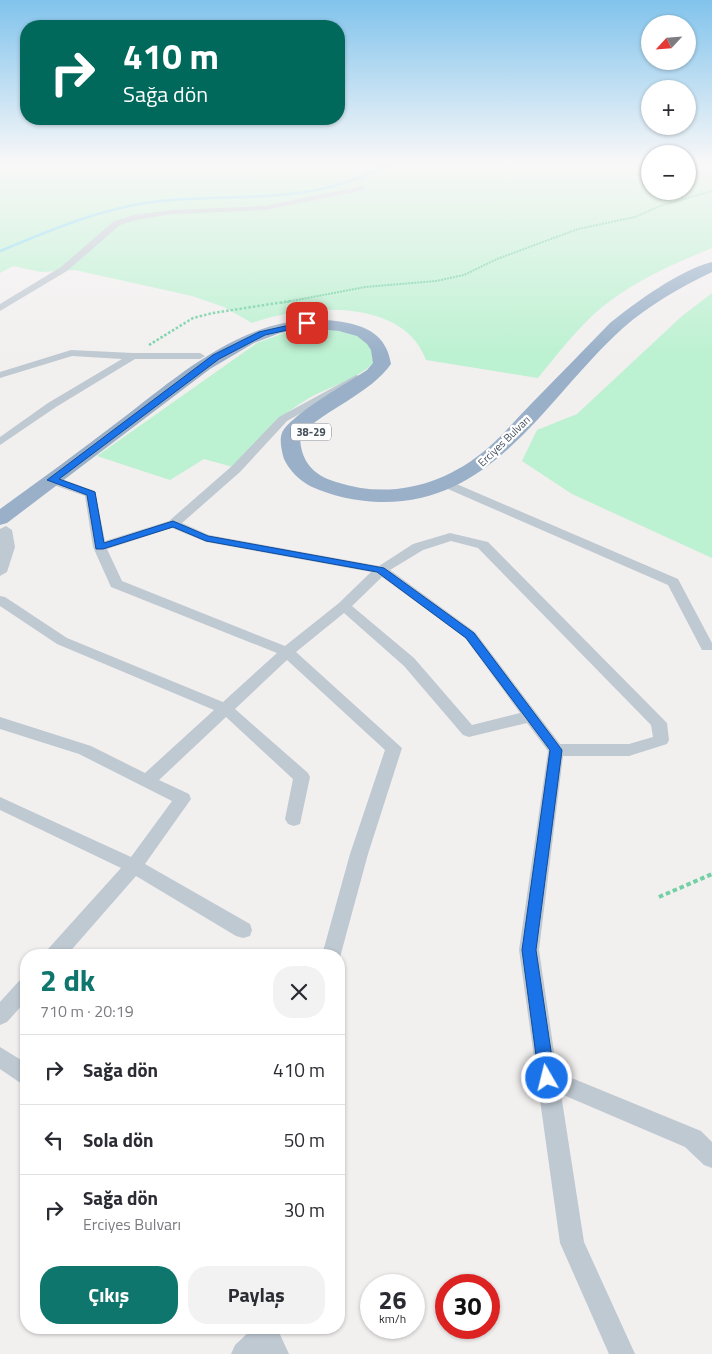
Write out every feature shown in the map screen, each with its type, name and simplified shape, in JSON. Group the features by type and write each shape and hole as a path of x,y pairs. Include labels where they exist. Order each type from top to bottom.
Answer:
{"highway":[{"name":"Erciyes Bulvarı","path":"0,505 200,356 253,329 278,321 305,317 339,319 363,324 391,341 396,351 397,365 387,377 320,423 307,436 310,456 318,468 337,478 357,484 389,487 408,484 444,472 464,461 481,446 619,309 668,280 712,258"},
{"name":"Erciyes Bulvarı","path":"378,368 366,379 306,419 291,434 290,446 293,458 303,473 326,485 351,494 390,497 416,494 446,483 478,467 496,451 616,326 632,313 712,266"},
{"path":"1,528 52,480 216,357 262,333 307,323 334,324 354,329 378,343 382,352 382,364 378,368"}],"street":[{"path":"0,308 64,269 111,228"},
{"path":"0,375 71,353 133,356 200,356"},
{"path":"0,442 52,404 133,356"},
{"path":"100,547 173,524 236,468 283,419 361,375 378,368"},
{"path":"52,480 91,494 100,547 116,584 287,652 394,748 358,854 334,949"},
{"path":"446,483 673,582 706,647"},
{"path":"173,524 206,538 380,570 470,636 556,750 529,950 572,1244 622,1354"},
{"path":"0,572 8,547 1,528"},
{"path":"147,781 287,652 344,606 380,570 418,547 450,537 483,545 659,723 662,740 629,750 556,750"},
{"path":"0,600 62,641 226,709 302,777 294,819"},
{"path":"344,606 409,662 469,731 532,716"},
{"path":"0,723 85,750 183,799 134,866 60,949"},
{"path":"0,803 134,866 243,930"},
{"path":"0,1016 20,994"},
{"path":"0,1057 20,1071"},
{"path":"547,1078 693,1139 712,1157"},
{"path":"244,1354 269,1338"}],"path":[{"path":"133,356 193,318 365,287 436,281 464,275 497,259 582,228"},
{"path":"659,897 712,874"}],"green space":[{"path":"0,228 712,228 712,248 648,277 618,295 577,331 538,378 426,360 414,339 396,325 374,315 349,311 323,310 297,312 252,323 224,307 192,296 75,270 41,272 13,266 0,273"},
{"path":"712,293 712,558 572,494 522,461 537,430 577,414 682,316"},
{"path":"322,328 355,334 373,346 375,361 361,373 314,395 295,407 267,431 233,467 204,459 170,480 97,456 257,343 284,333"}],"waterway":[{"path":"0,251 58,228"}],"route":[{"path":"307,323 262,333 216,357 52,480 91,494 100,547 173,524 206,538 380,570 470,636 556,750 529,950 547,1078"}]}
